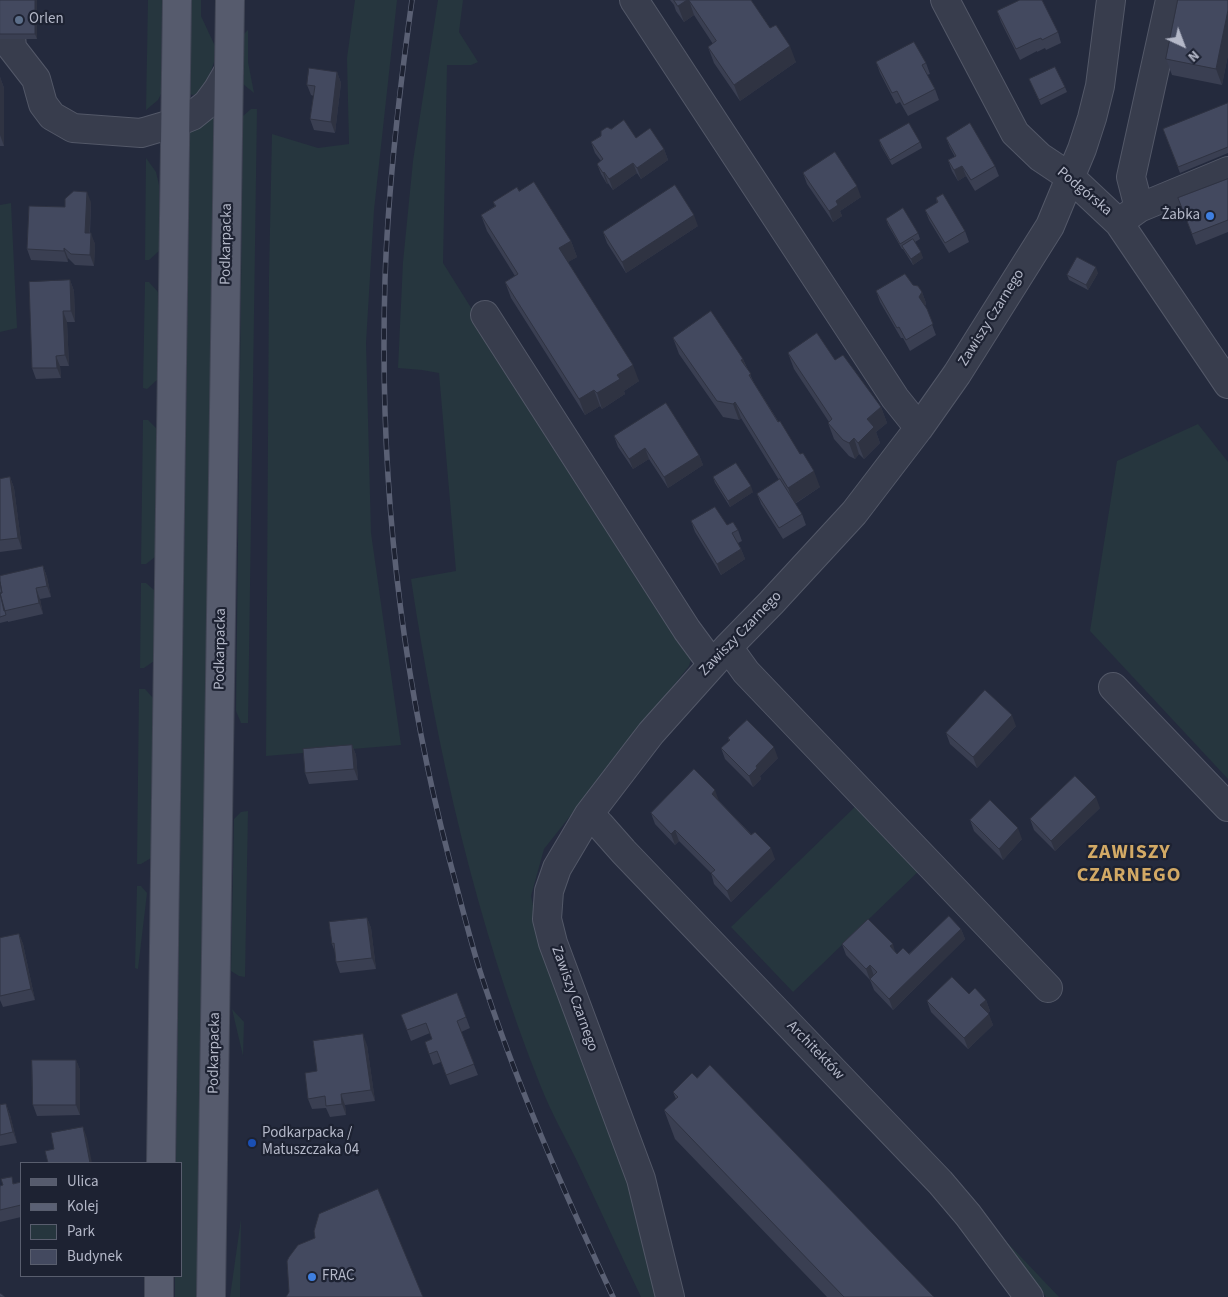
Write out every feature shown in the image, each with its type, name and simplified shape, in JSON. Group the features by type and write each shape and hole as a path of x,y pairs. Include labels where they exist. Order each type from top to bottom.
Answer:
{"main road":[{"path":"161,1162 177,0"},
{"name":"Podkarpacka","path":"212,1297 230,0"},
{"path":"159,1277 159,1297"}],"street":[{"path":"12,0 10,23 12,48 36,79 43,104 52,116 73,128 140,133 174,123 192,116 207,104 229,70"},
{"path":"634,0 894,398 920,428"},
{"name":"Podgórska","path":"945,0 1014,133 1040,157 1129,215 1228,384"},
{"name":"Zawiszy Czarnego","path":"670,1297 641,1179 552,944 547,919 549,891 557,868 589,814 651,733 720,656 854,513 920,428 957,374 1050,226 1082,149 1100,86 1111,0"},
{"path":"1170,0 1131,177 1129,215 1228,171"},
{"path":"485,315 688,630 720,656 746,672 1048,988"},
{"path":"1112,687 1228,807"},
{"name":"Architektów","path":"589,814 940,1182 968,1215 1029,1297"}],"green space":[{"path":"148,0 162,0 161,94 158,100 146,110"},
{"path":"191,0 201,0 201,16 215,46 214,62 211,71 199,93 193,95 190,94"},
{"path":"355,0 397,0 374,210 366,343 371,533 401,745 266,756 269,276 272,134 318,148 349,144 347,58"},
{"path":"438,0 463,0 459,32 478,62 471,65 447,65 443,263 691,659 689,666 544,849 531,896 542,945 637,1190 658,1297 641,1297 549,1105 518,1025 478,900 461,836 446,772 421,644 411,579 456,571 439,373 398,368 403,262 413,161"},
{"path":"248,30 248,62 254,93 243,84 244,34"},
{"path":"251,109 257,109 248,723 241,723 236,711 243,116"},
{"path":"214,116 198,1297 175,1297 175,1277 182,1277 182,1162 176,1162 190,129"},
{"path":"146,158 156,172 159,185 159,251 149,260 145,260"},
{"path":"11,203 17,328 0,332 0,205"},
{"path":"145,282 149,282 158,292 157,380 147,389 143,388"},
{"path":"143,420 148,420 157,429 155,557 146,564 141,564"},
{"path":"1198,424 1228,462 1228,779 1090,631 1117,461"},
{"path":"141,583 146,583 154,590 154,661 144,668 140,668"},
{"path":"139,689 145,689 153,698 151,858 141,864 137,864"},
{"path":"861,801 924,866 793,992 731,927"},
{"path":"248,811 245,977 231,971 234,819 241,812"},
{"path":"137,886 141,886 147,893 138,969 135,968"},
{"path":"232,1009 244,1022 243,1056"},
{"path":"241,1219 240,1297 230,1297"},
{"path":"1001,1236 1059,1297 1046,1297"}],"building":[{"name":"Orlen","path":"0,0 35,0 35,34 0,34"},
{"path":"674,0 687,0 678,6"},
{"path":"689,0 751,0 770,28 776,25 790,46 734,85 708,47 716,41"},
{"path":"1020,0 1042,0 1058,32 1016,49 997,11"},
{"path":"1178,0 1228,0 1228,10 1216,69 1166,59"},
{"path":"914,42 926,63 922,65 935,89 904,105 897,91 892,93 876,62"},
{"path":"1055,67 1065,87 1039,100 1029,79"},
{"path":"309,68 337,72 331,122 310,119 315,86 307,85"},
{"path":"1228,103 1228,147 1178,167 1163,129"},
{"path":"624,120 636,138 650,128 664,149 637,168 633,163 609,179 597,164 603,159 591,142 601,136 601,131 607,127 611,129"},
{"path":"909,123 920,142 890,160 879,140"},
{"path":"970,123 995,166 971,180 962,166 954,170 948,160 956,156 946,138"},
{"path":"835,152 857,186 836,201 838,205 829,211 803,173"},
{"path":"1228,179 1228,220 1192,234 1178,198"},
{"path":"534,182 571,241 559,248 633,365 617,375 620,379 597,393 594,390 579,399 505,282 518,274 481,215 496,206 493,202 517,187 519,191"},
{"path":"675,185 694,215 622,262 603,232"},
{"path":"74,191 87,192 85,233 91,233 90,255 71,254 64,248 64,251 27,249 29,206 65,207 65,199"},
{"path":"943,194 965,231 945,243 925,210 938,202 936,198"},
{"path":"903,208 918,233 900,244 886,219"},
{"path":"913,239 921,252 911,259 902,246"},
{"path":"1077,257 1096,267 1086,285 1067,275"},
{"path":"905,274 913,285 918,286 922,292 919,297 927,309 933,324 906,340 876,291"},
{"path":"70,280 71,311 63,311 65,355 56,356 57,368 32,368 29,282"},
{"path":"711,311 743,359 741,360 751,374 749,375 778,422 780,421 800,454 803,453 814,471 788,488 735,402 733,404 717,401 673,338"},
{"path":"817,333 835,360 843,355 881,407 867,419 874,427 858,443 854,438 849,443 843,440 828,423 832,419 788,353"},
{"path":"666,403 699,455 664,477 645,448 629,459 614,436"},
{"path":"736,463 751,486 728,501 713,477"},
{"path":"10,477 18,538 0,540 0,479"},
{"path":"780,479 802,514 779,528 757,494"},
{"path":"715,507 727,525 733,522 738,530 732,533 741,549 717,564 691,521"},
{"path":"43,566 47,586 36,588 39,603 4,611 0,593 2,593 0,576"},
{"path":"0,593 6,615 0,617"},
{"path":"985,690 1012,715 973,757 946,733"},
{"path":"747,720 774,747 749,776 721,748 730,740 728,738"},
{"path":"352,745 354,769 305,773 303,749"},
{"path":"694,769 715,790 712,794 751,835 755,832 771,848 727,891 711,873 715,870 675,830 671,834 651,813"},
{"path":"1075,776 1096,797 1051,841 1030,819"},
{"path":"990,800 1018,828 999,849 970,820"},
{"path":"949,916 961,929 889,999 870,979 877,972 870,965 866,969 842,944 868,919 893,944 890,946 897,954 903,948 909,954"},
{"path":"367,918 372,958 336,962 329,922"},
{"path":"19,934 31,989 0,996 0,938"},
{"path":"952,977 969,994 975,988 986,1000 980,1005 989,1014 964,1038 927,1001"},
{"path":"457,993 466,1017 457,1021 474,1064 446,1075 437,1051 429,1054 425,1042 432,1039 426,1023 407,1030 401,1015"},
{"path":"363,1034 371,1090 341,1094 342,1104 326,1106 325,1096 308,1099 305,1073 317,1071 313,1041"},
{"path":"32,1060 76,1060 76,1105 33,1105"},
{"path":"710,1065 934,1297 844,1297 664,1110 678,1097 673,1092 692,1073 697,1078"},
{"path":"6,1104 13,1132 0,1135 0,1105"},
{"path":"83,1127 90,1162 48,1162 45,1151 54,1149 51,1133"},
{"path":"12,1177 13,1184 20,1182 20,1205 0,1210 0,1186 3,1185 1,1179"},
{"path":"378,1189 423,1297 286,1297 289,1292 287,1261 298,1245 315,1238 314,1231 319,1214"}],"railway":[{"path":"412,0 391,175 386,245 384,353 386,426 396,572 417,716 449,858 467,927 493,1010 541,1135 613,1297"}],"place":[{"name":"Orlen","path":"19,20"},
{"name":"Żabka","path":"1210,216"},
{"name":"Podkarpacka / Matuszczaka 04","path":"252,1143"},
{"name":"FRAC","path":"312,1277"}],"district":[{"name":"ZAWISZY CZARNEGO","path":"1129,866"}]}
